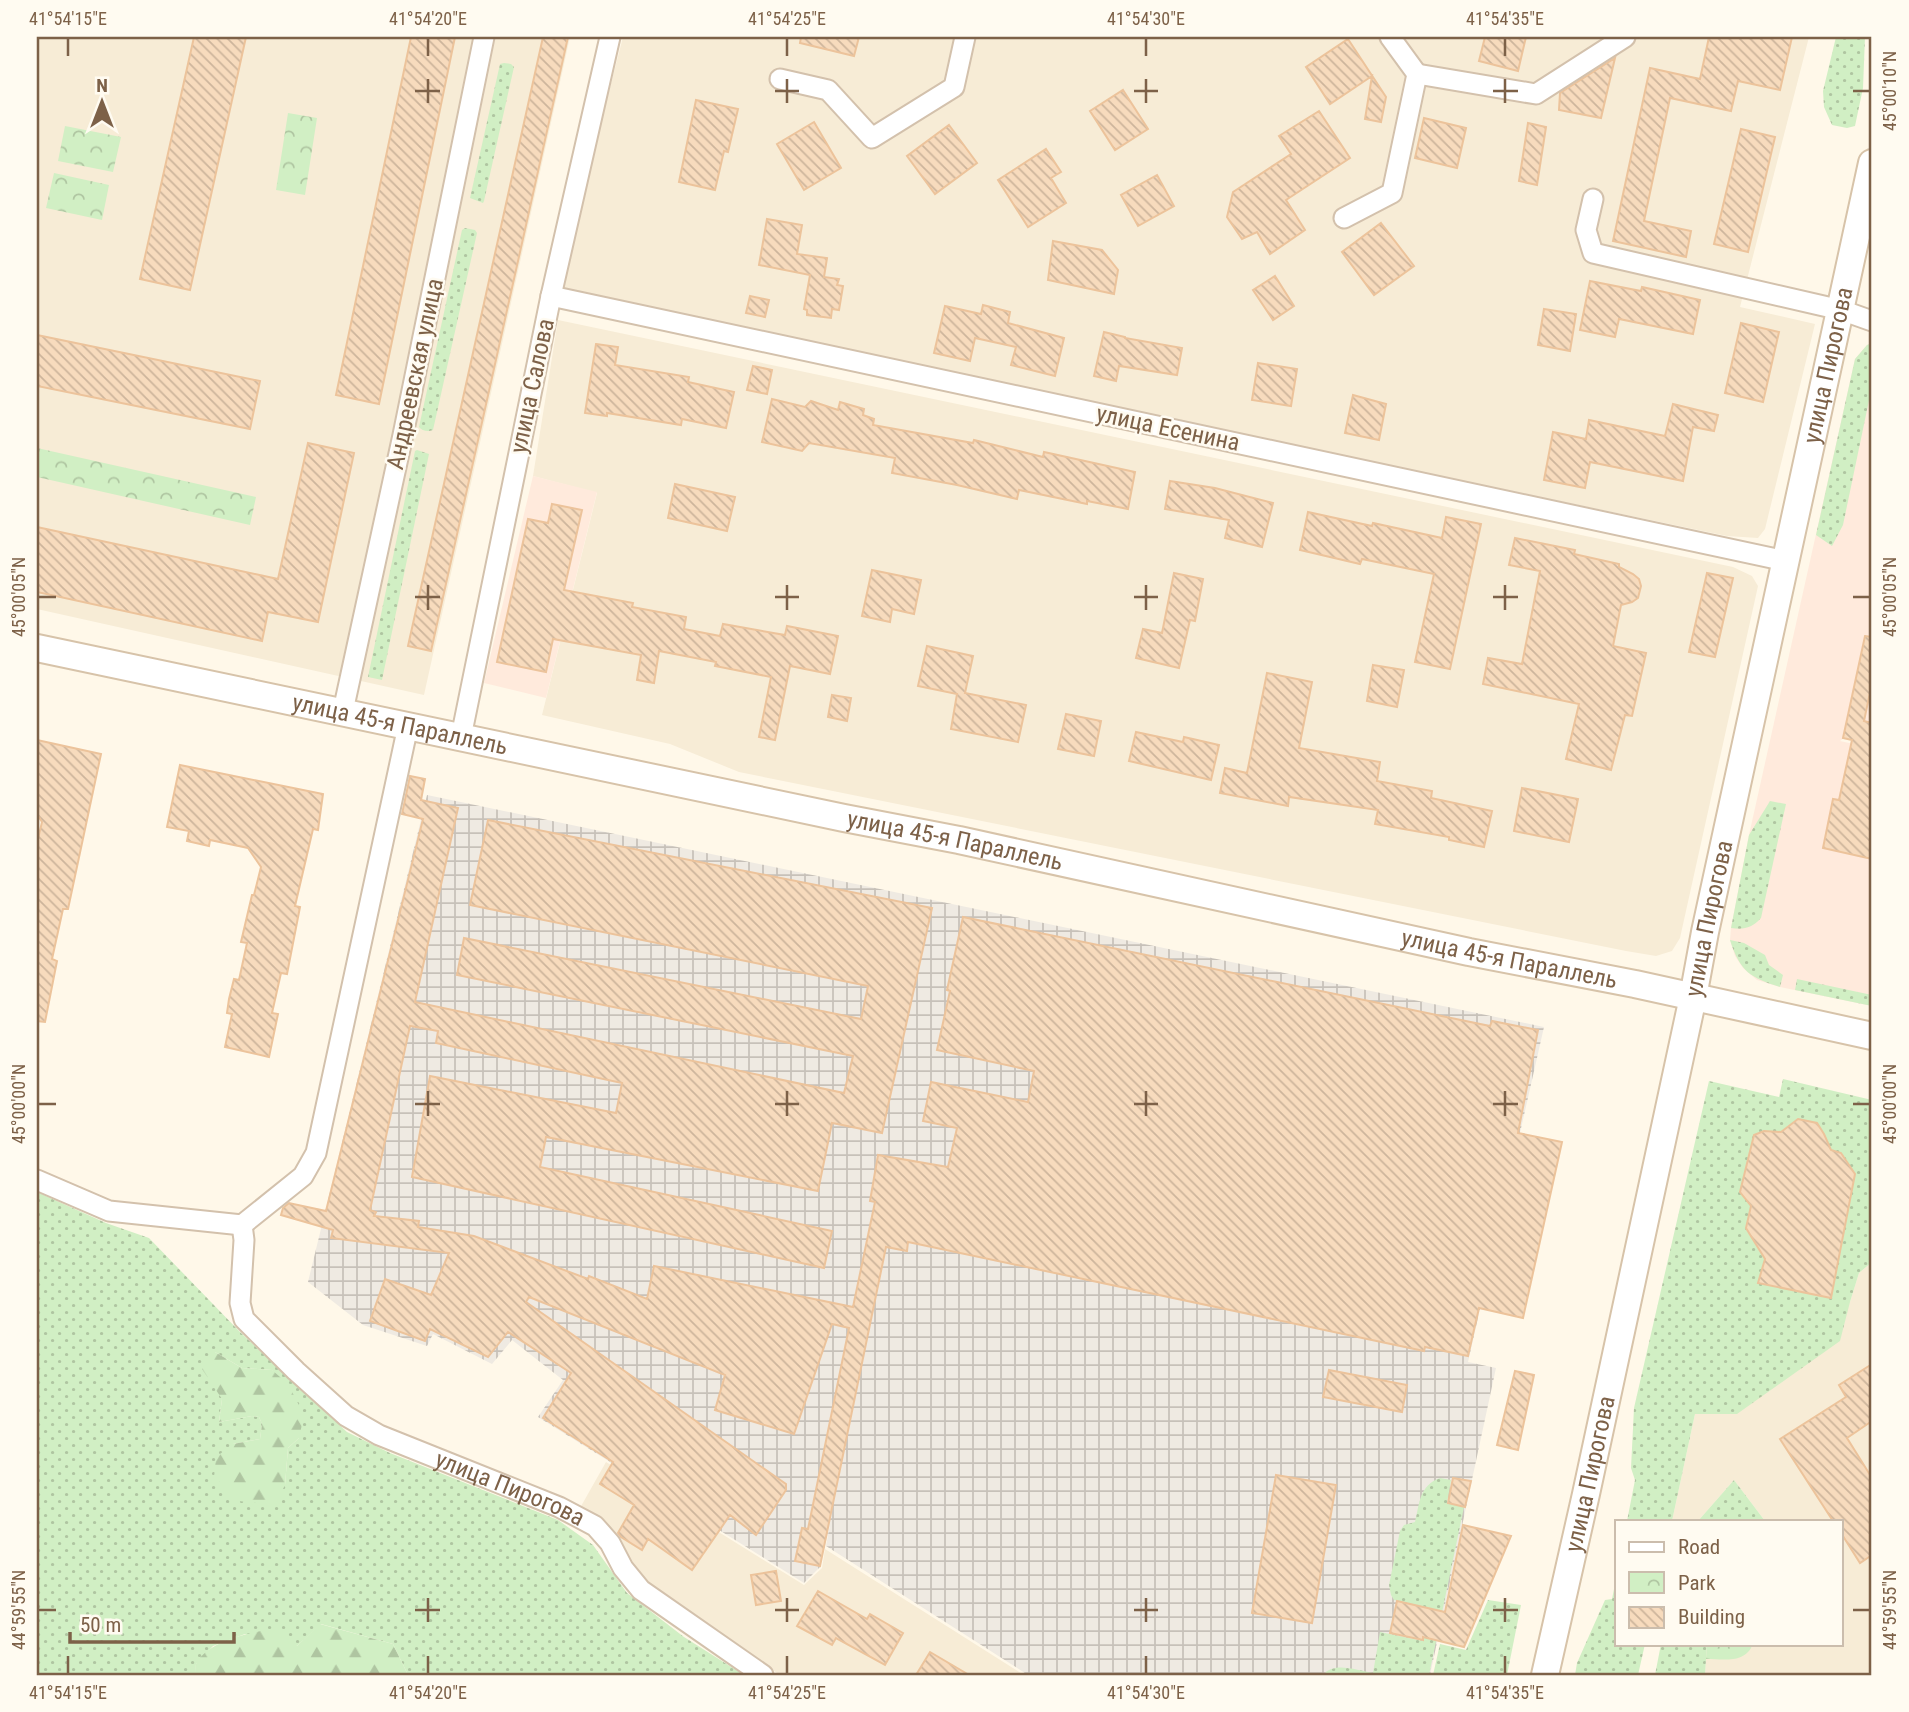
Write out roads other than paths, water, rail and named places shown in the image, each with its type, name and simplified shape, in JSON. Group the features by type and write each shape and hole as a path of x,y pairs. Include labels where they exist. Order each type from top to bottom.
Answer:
{"main road":[{"name":"улица Пирогова","path":"1545,1675 1587,1494 1705,932 1872,163"},
{"name":"улица 45-я Параллель","path":"37,648 958,840 1469,952 1541,964 1872,1036"}],"street":[{"name":"Андреевская улица","path":"343,711 403,435 484,37"},
{"name":"улица Салова","path":"461,737 551,296 610,37"},
{"path":"780,79 828,90 872,138 954,87 965,37"},
{"path":"1390,37 1417,74 1535,94 1625,37"},
{"path":"1344,218 1392,193 1417,74"},
{"path":"1593,199 1587,230 1593,253 1841,310 1872,321"},
{"name":"улица Есенина","path":"551,296 1786,561"},
{"path":"37,1180 109,1211 242,1225 303,1175 316,1153 408,726"},
{"name":"улица Пирогова","path":"242,1225 244,1240 240,1303 244,1319 346,1416 379,1435 559,1507 595,1526 610,1543 623,1568 641,1590 763,1675"}]}
